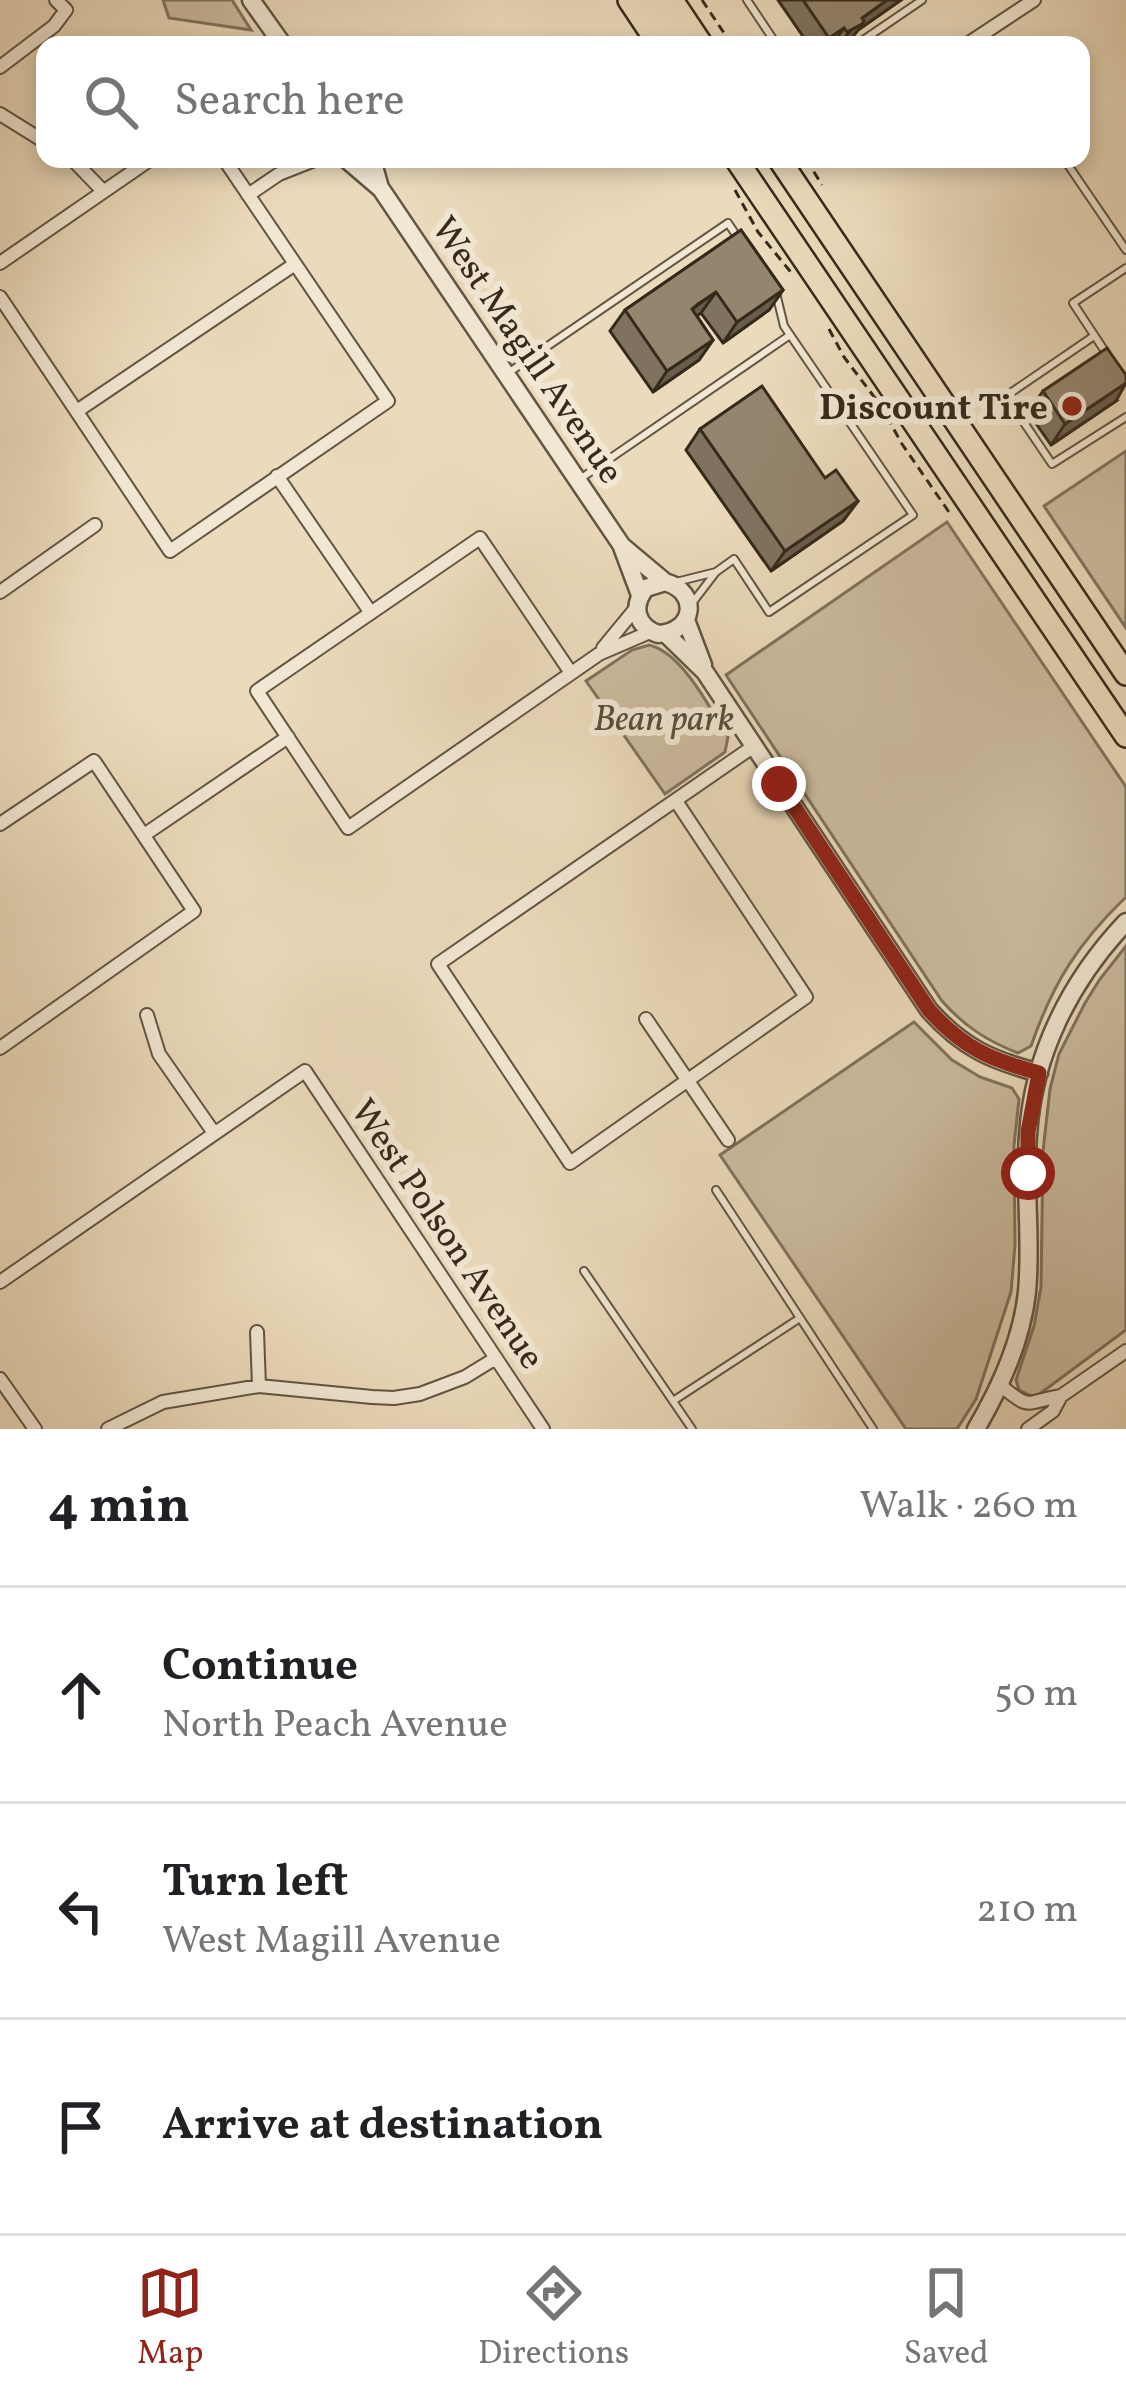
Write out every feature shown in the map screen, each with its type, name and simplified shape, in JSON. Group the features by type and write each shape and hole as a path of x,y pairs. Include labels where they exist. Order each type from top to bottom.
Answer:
{"main road":[{"path":"628,0 653,36"},
{"path":"649,0 674,36"},
{"path":"672,0 696,36"},
{"path":"742,168 1126,736"},
{"path":"783,168 1126,674"}],"street":[{"path":"251,0 277,36"},
{"path":"990,36 1034,0"},
{"path":"41,36 54,26 61,5"},
{"path":"0,67 36,40"},
{"path":"0,113 36,136"},
{"path":"81,168 103,191"},
{"path":"0,263 138,168"},
{"path":"0,297 170,551 388,401 230,168"},
{"path":"279,174 284,168"},
{"path":"248,195 294,168"},
{"name":"West Magill Avenue","path":"356,168 381,189 622,546 638,602"},
{"name":"West Magill Avenue","path":"375,168 381,189"},
{"path":"76,411 295,264"},
{"path":"277,476 371,613"},
{"path":"0,592 95,525"},
{"path":"571,673 480,538 257,691 348,828 571,673 598,654 678,630 688,614"},
{"name":"West Magill Avenue","path":"622,546 669,583"},
{"path":"598,654 646,588 669,583 686,595 705,672"},
{"path":"638,602 638,618 705,672 929,1010 978,1052 1039,1073"},
{"path":"144,835 288,737"},
{"path":"676,801 806,997 570,1162 438,964 754,746"},
{"path":"0,824 94,761 194,911 0,1048"},
{"path":"976,1429 1000,1384 1027,1294 1028,1132 1039,1073 1073,988 1126,922"},
{"path":"0,1282 214,1133 159,1054 147,1015"},
{"path":"646,1019 728,1140"},
{"name":"West Polson Avenue","path":"214,1133 305,1071 543,1429"},
{"path":"257,1332 259,1386"},
{"path":"1000,1384 1029,1405 1061,1396 1124,1356"},
{"path":"108,1429 163,1402 259,1386 394,1398 441,1388 496,1358"},
{"path":"0,1379 35,1429"},
{"path":"1028,1429 1053,1411 1061,1396"}],"lane":[{"path":"747,0 771,36"},
{"path":"869,36 922,0"},
{"path":"1070,168 1126,250"},
{"path":"506,375 728,223 740,241"},
{"path":"1115,367 1073,303 1126,268"},
{"path":"688,614 716,572 734,559 769,612 913,514 790,335 777,294 764,276"},
{"path":"578,480 790,335"},
{"path":"1094,336 1006,396 1052,464 1126,417"},
{"path":"669,583 716,572"},
{"path":"716,1190 874,1429"},
{"path":"584,1271 692,1429"},
{"path":"673,1401 800,1318"}],"path":[{"path":"702,0 726,36"},
{"path":"812,168 822,185"},
{"path":"734,189 758,232 800,284"},
{"path":"828,328 951,515"}],"green space":[{"path":"163,0 232,0 251,30 169,18"},
{"path":"1126,451 1126,628 1044,506"},
{"path":"947,522 1126,787 1126,897 1081,948 1058,983 1031,1046 1018,1053 977,1032 942,1001 726,675"},
{"name":"Bean park","path":"649,645 684,670 728,737 725,752 665,794 586,681 632,650"},
{"path":"1126,946 1126,1330 1031,1396 1019,1390 1016,1380 1041,1287 1043,1151 1050,1089 1059,1054 1085,1003"},
{"path":"914,1022 952,1060 1012,1088 1019,1099 1011,1292 976,1399 957,1429 906,1429 720,1155"}],"building":[{"path":"803,0 887,0 862,18 862,24 828,36"},
{"path":"741,230 783,290 737,322 716,292 698,304 692,309 713,340 667,371 625,310"},
{"path":"1107,348 1126,375 1126,383 1065,424 1043,391"},
{"path":"762,386 825,478 836,470 858,501 785,551 700,429"}],"place":[{"name":"Discount Tire","path":"1072,406"}],"route":[{"path":"779,784 943,1026 998,1062 1039,1073 1028,1132 1028,1173"}]}
